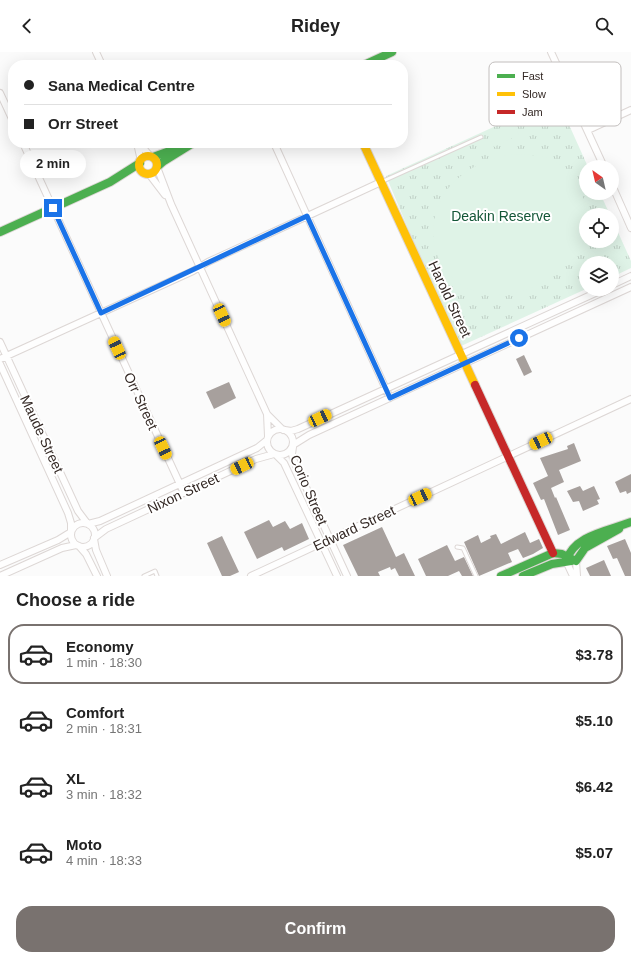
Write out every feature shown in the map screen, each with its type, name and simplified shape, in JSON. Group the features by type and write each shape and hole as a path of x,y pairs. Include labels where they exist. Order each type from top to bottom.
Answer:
{"street":[{"path":"375,60 392,52"},
{"path":"551,52 556,62"},
{"path":"0,93 8,110"},
{"path":"621,115 631,110"},
{"path":"586,126 601,160"},
{"path":"588,130 597,126"},
{"name":"Orr Street","path":"25,148 184,493"},
{"path":"139,148 140,168 146,173 171,204"},
{"path":"143,148 156,161 171,204 267,414 269,448 275,454 286,454 293,446 309,435 631,287"},
{"path":"110,182 145,157 152,157 178,148"},
{"path":"0,232 110,182 137,173 154,172 164,161 185,148"},
{"path":"276,148 390,398"},
{"name":"Harold Street","path":"365,148 553,553"},
{"path":"0,359 381,182"},
{"path":"618,200 631,228"},
{"path":"619,282 631,276"},
{"path":"268,439 274,431 291,431 298,429 589,296"},
{"name":"Maude Street","path":"0,342 78,511 88,524"},
{"name":"Maude Street","path":"0,364 68,513 71,522 71,532"},
{"name":"Edward Street","path":"251,576 631,399"},
{"path":"267,414 292,436 293,446"},
{"path":"27,423 35,419"},
{"name":"Nixon Street","path":"88,524 100,521 257,448 268,439"},
{"name":"Corio Street","path":"293,446 293,459 347,576"},
{"name":"Nixon Street","path":"94,539 106,529 256,459 275,454"},
{"name":"Corio Street","path":"275,454 284,462 337,576"},
{"path":"51,476 60,472"},
{"path":"0,565 58,540 71,532 77,524 84,523 88,524 94,532 96,550 107,576"},
{"path":"566,558 570,550 579,543 607,530 628,523"},
{"path":"577,576 576,561 585,548 610,535 628,523"},
{"path":"71,532 72,539 86,554 97,576"},
{"path":"0,576 62,548 78,545 88,546 94,539"},
{"path":"501,576 553,553 562,553 566,558 573,576"},
{"path":"523,576 566,558 576,561"},
{"path":"538,559 542,567"}],"lane":[{"path":"381,182 481,137"},
{"path":"457,547 463,548 476,576"},
{"path":"144,576 155,571 158,576"}],"green space":[{"name":"Deakin Reserve","path":"496,126 570,126 585,160 579,160 579,200 603,200 607,208 579,208 579,248 619,248 619,234 631,261 631,268 619,274 619,256 579,256 579,292 461,346 423,264 386,176"},
{"path":"505,126 515,126 519,135 494,147 488,134"},
{"name":"Deakin Reserve","path":"512,154 533,155 552,160 566,170 576,183 579,188 579,200 584,200 586,208 579,208 579,248 580,248 572,259 554,275 534,287 507,294 491,294 471,290 456,281 444,268 436,253 433,236 434,218 440,201 451,185 472,168 495,158"}],"building":[{"path":"524,355 532,372 524,376 516,359"},
{"path":"229,382 236,398 214,409 206,392"},
{"path":"574,443 581,461 559,470 564,482 551,488 570,530 558,535 544,499 541,500 533,483 548,476 540,458 568,449 567,446"},
{"path":"631,474 631,492 627,494 626,491 620,493 615,482"},
{"path":"580,486 583,491 594,486 600,499 597,500 599,504 583,511 579,501 573,502 567,491"},
{"path":"269,520 273,527 285,521 290,529 302,523 309,539 284,551 282,547 257,559 244,532"},
{"path":"382,527 396,557 404,553 415,576 399,576 395,568 391,570 390,567 378,572 380,576 358,576 343,545"},
{"path":"525,532 530,543 539,539 543,548 523,558 518,549 508,553 512,562 479,576 464,542 478,535 481,543 491,538 490,536 496,534 501,544"},
{"path":"222,536 239,572 230,576 222,576 207,543"},
{"path":"625,539 631,553 631,576 625,576 617,558 613,559 607,546"},
{"path":"447,545 455,561 464,557 473,576 462,576 459,571 448,576 426,576 418,559"},
{"path":"604,560 611,576 590,576 586,568"}],"traffic: fast":[{"path":"375,60 392,52"},
{"path":"157,167 185,148"},
{"path":"153,157 175,149"},
{"path":"0,232 110,182 140,163"},
{"path":"566,561 570,552 576,545 584,540 602,531 631,522"},
{"path":"576,561 585,548 619,529"},
{"path":"501,576 553,553 562,554 576,561"},
{"path":"523,576 552,564 571,561"}],"traffic: slow":[{"path":"365,148 475,385"},
{"path":"148,156 154,159 157,165 154,171 148,174 142,171 139,165 142,159 148,156"}],"traffic: jam":[{"path":"475,385 553,553"}],"route":[{"path":"53,208 101,313 307,216 390,398 519,338"}]}
